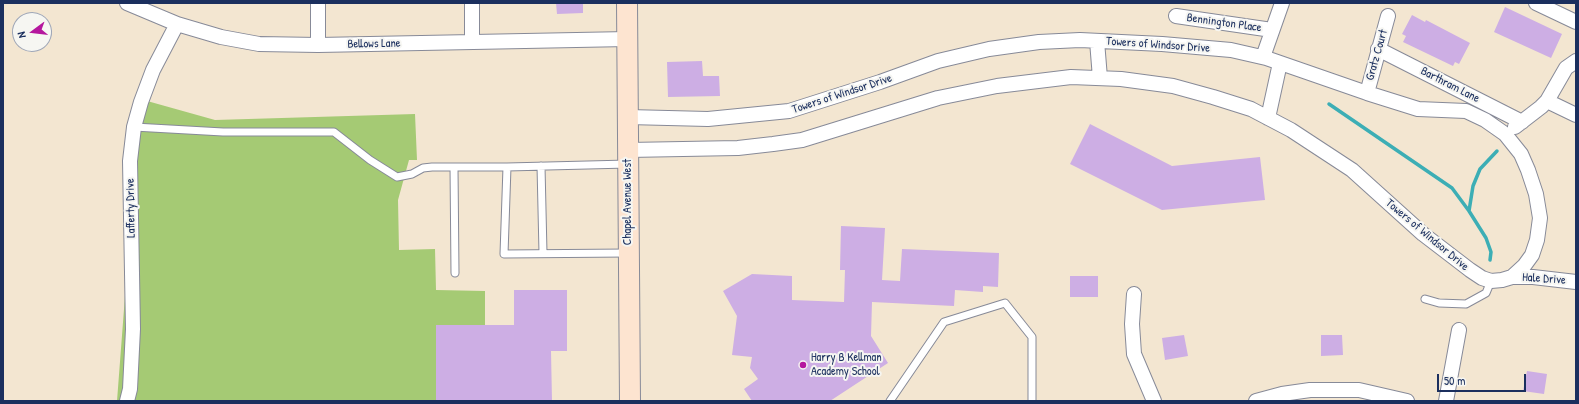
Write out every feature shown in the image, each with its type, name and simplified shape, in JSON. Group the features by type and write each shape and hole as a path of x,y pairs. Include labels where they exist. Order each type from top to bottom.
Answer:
{"main road":[{"name":"Chapel Avenue West","path":"627,3 630,401"}],"street":[{"name":"Bellows Lane","path":"126,3 177,24 221,37 259,44 318,45 628,39"},
{"path":"318,3 318,45"},
{"path":"472,3 472,41"},
{"path":"1263,57 1282,3"},
{"path":"1536,3 1576,22"},
{"name":"Bennington Place","path":"1176,16 1272,30"},
{"name":"Gratz Court","path":"1366,93 1388,16"},
{"name":"Lafferty Drive","path":"127,401 130,389 133,329 130,161 134,127 141,102 153,70 177,24"},
{"path":"1097,41 1100,78"},
{"name":"Towers of Windsor Drive","path":"628,117 708,119 789,111 880,82 938,61 989,49 1039,42 1097,41 1162,44 1231,50 1263,57 1366,93 1418,109 1466,111 1485,120 1505,134 1521,154 1528,170 1536,194 1540,218 1537,240 1532,254 1524,266 1512,277"},
{"name":"Barthram Lane","path":"1378,49 1522,122"},
{"path":"1505,134 1547,101 1566,68 1576,61"},
{"path":"1268,118 1280,63"},
{"name":"Towers of Windsor Drive","path":"628,157 738,148 802,140 938,98 997,86 1064,78 1121,78 1173,86 1251,109 1291,130 1352,170 1423,234 1470,270 1482,278 1491,281"},
{"path":"1547,101 1576,115"},
{"path":"1491,281 1512,277"},
{"name":"Hale Drive","path":"1512,277 1533,277 1576,282"},
{"path":"1134,294 1132,324 1134,354 1154,401"},
{"path":"1446,401 1459,330"},
{"path":"1256,401 1282,394 1317,390 1359,390 1407,401"}],"lane":[{"path":"134,127 223,132 334,132 370,160 397,177 412,174 423,168 432,167 541,166 628,157"},
{"path":"541,166 543,253"},
{"path":"454,167 455,273"},
{"path":"507,167 504,254 629,253"},
{"path":"1425,299 1439,303 1466,304 1486,293 1491,281"},
{"path":"890,401 944,322 1005,304 1032,337 1032,401"}],"green space":[{"path":"140,99 215,120 415,114 417,160 409,160 398,200 399,250 435,249 436,290 485,291 485,325 436,325 436,401 117,401"}],"building":[{"path":"556,3 583,3 583,13 557,14"},
{"path":"1505,7 1562,34 1551,58 1494,32"},
{"path":"1412,15 1425,22 1426,20 1470,43 1459,64 1455,62 1453,66 1403,42 1406,36 1402,34"},
{"path":"702,61 703,76 719,76 720,96 668,97 667,62"},
{"path":"1090,124 1172,166 1260,157 1265,200 1162,210 1070,164"},
{"path":"841,226 885,228 882,280 900,281 902,249 999,253 998,287 983,286 983,292 955,290 954,306 872,302 871,336 888,363 830,401 752,401 744,389 758,379 750,368 752,357 732,355 737,316 723,291 752,274 792,276 792,300 844,302 845,270 840,270"},
{"path":"1070,276 1098,276 1098,297 1070,297"},
{"path":"514,290 567,290 567,351 551,351 552,401 436,401 436,325 514,325"},
{"path":"1184,335 1188,356 1165,360 1162,338"},
{"path":"1321,335 1342,335 1343,355 1321,356"},
{"path":"1527,371 1547,374 1544,394 1523,391"}],"waterway":[{"path":"1329,104 1452,188 1469,211"},
{"path":"1490,260 1491,252 1486,238 1469,211 1473,186 1480,169 1497,151"}],"place":[{"name":"Harry B Kellman Academy School","path":"803,365"}]}
